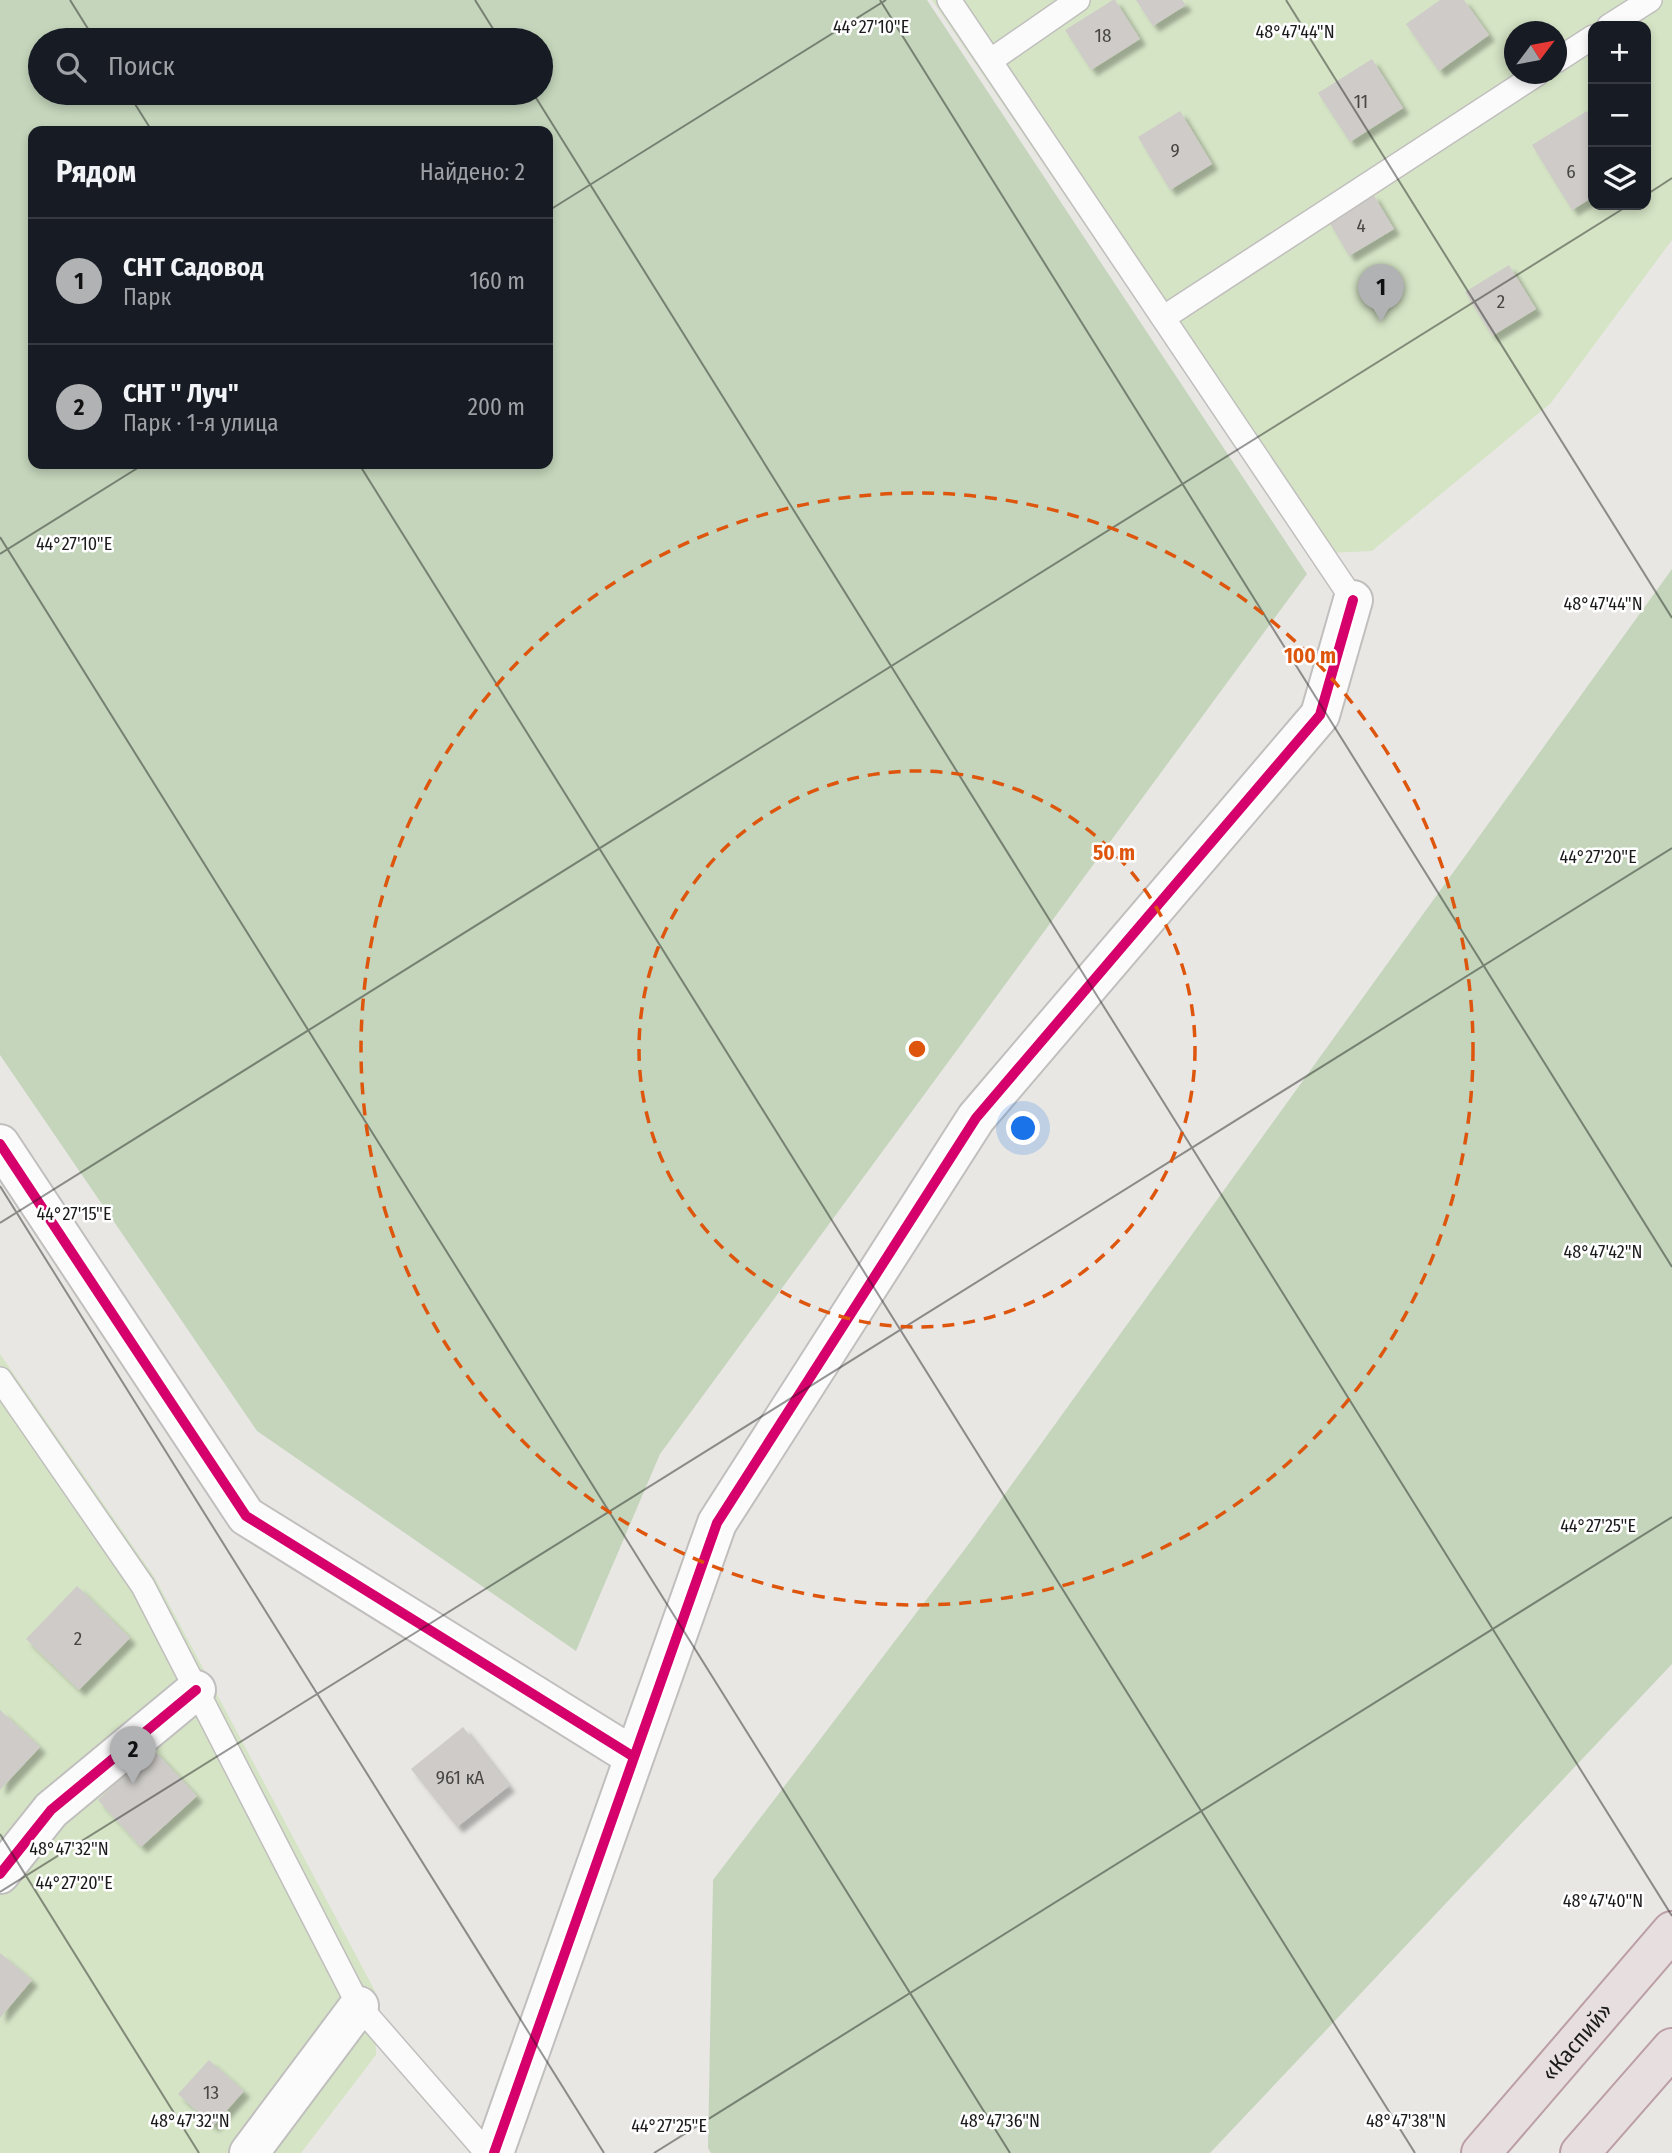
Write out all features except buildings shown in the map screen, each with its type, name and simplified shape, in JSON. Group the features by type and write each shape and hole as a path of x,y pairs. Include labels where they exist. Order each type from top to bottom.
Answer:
{"highway":[{"name":"«Каспий»","path":"1481,2153 1672,1931"},
{"path":"1580,2153 1672,2048"}],"street":[{"path":"494,2153 717,1523 976,1118 1320,715 1353,600"},
{"path":"0,1144 246,1516 634,1757"},
{"path":"0,1874 51,1810 196,1690"},
{"path":"249,2153 359,2006"}],"lane":[{"path":"949,0 1353,600"},
{"path":"990,61 1078,0"},
{"path":"1617,21 1650,0"},
{"path":"1567,54 1588,40"},
{"path":"1163,318 1522,84"},
{"path":"0,1379 143,1586 359,2006 487,2153"}],"green space":[{"path":"0,0 927,0 1307,574 660,1454 576,1651 257,1431 0,1055"},
{"path":"932,0 1672,0 1672,240 1551,403 1372,551 1308,554"},
{"path":"1672,569 1672,1664 1210,2153 711,2153 708,2148 713,1880 968,1545"},
{"path":"0,1354 155,1578 375,1991 376,2055 301,2153 0,2153"}],"cycle path":[{"path":"494,2153 717,1523 976,1118 1320,715 1353,600"},
{"path":"0,1144 246,1516 634,1757"},
{"path":"0,1874 51,1810 196,1690"}],"place":[{"name":"СНТ Садовод","path":"1381,322"},
{"name":"СНТ \" Луч\"","path":"133,1784"}]}
